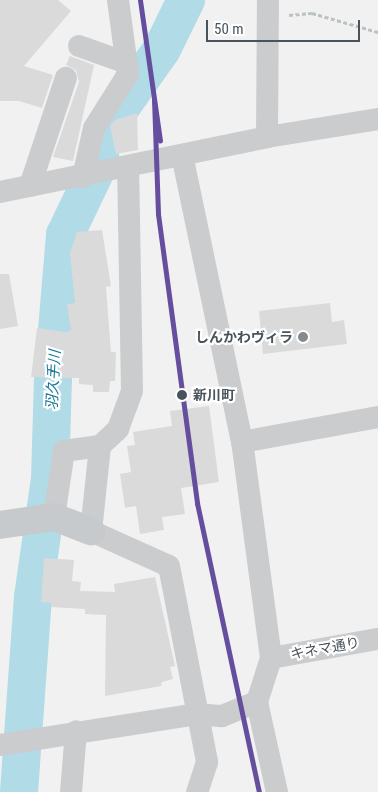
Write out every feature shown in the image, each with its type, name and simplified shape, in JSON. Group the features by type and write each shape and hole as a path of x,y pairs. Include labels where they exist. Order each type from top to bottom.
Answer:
{"main road":[{"path":"0,524 54,517 91,531"}],"street":[{"path":"83,177 94,128 128,74 118,0"},
{"path":"267,137 268,8"},
{"path":"79,46 127,63"},
{"path":"30,186 66,78"},
{"path":"0,192 128,168 267,137 378,118"},
{"path":"182,155 242,442 271,658 257,702 277,792"},
{"path":"54,517 64,451 100,446 118,429 132,391 128,168"},
{"path":"242,442 378,417"},
{"path":"100,446 91,531 169,566 208,762 197,792"},
{"name":"キネマ通り","path":"271,658 378,639"},
{"path":"0,746 76,730 197,714 222,716 257,702"},
{"path":"71,792 76,730"}],"path":[{"path":"268,8 312,13 378,32"}],"building":[{"path":"0,0 58,0 71,11 24,66 53,75 42,108 19,101 0,101"},
{"path":"70,56 94,65 73,161 53,157 79,82 76,70 66,65"},
{"path":"137,113 138,150 116,154 110,126 115,120"},
{"path":"102,230 111,286 106,287 111,352 116,352 115,381 110,381 109,392 93,392 93,385 79,384 79,378 31,377 37,328 66,332 71,330 67,304 75,303 70,253 77,232"},
{"path":"0,274 9,274 18,326 0,329"},
{"path":"330,303 332,322 344,320 347,344 263,354 259,311"},
{"path":"209,406 219,482 181,488 185,514 162,517 164,530 140,534 136,506 125,508 120,474 131,472 127,446 135,445 133,432 172,426 170,411"},
{"path":"44,558 74,560 72,581 81,582 80,591 115,592 114,584 155,577 175,666 170,667 173,679 162,682 161,686 105,696 106,615 85,614 85,609 51,607 51,603 41,602"}],"waterway":[{"name":"羽久手川","path":"19,792 33,597 50,479 53,378 65,235 99,164 102,134 162,49 186,0"}],"transit line":[{"path":"140,0 160,141"},
{"path":"154,99 158,214 197,503 259,792"}],"place":[{"name":"しんかわヴィラ","path":"303,337"},
{"name":"新川町","path":"182,395"}]}
